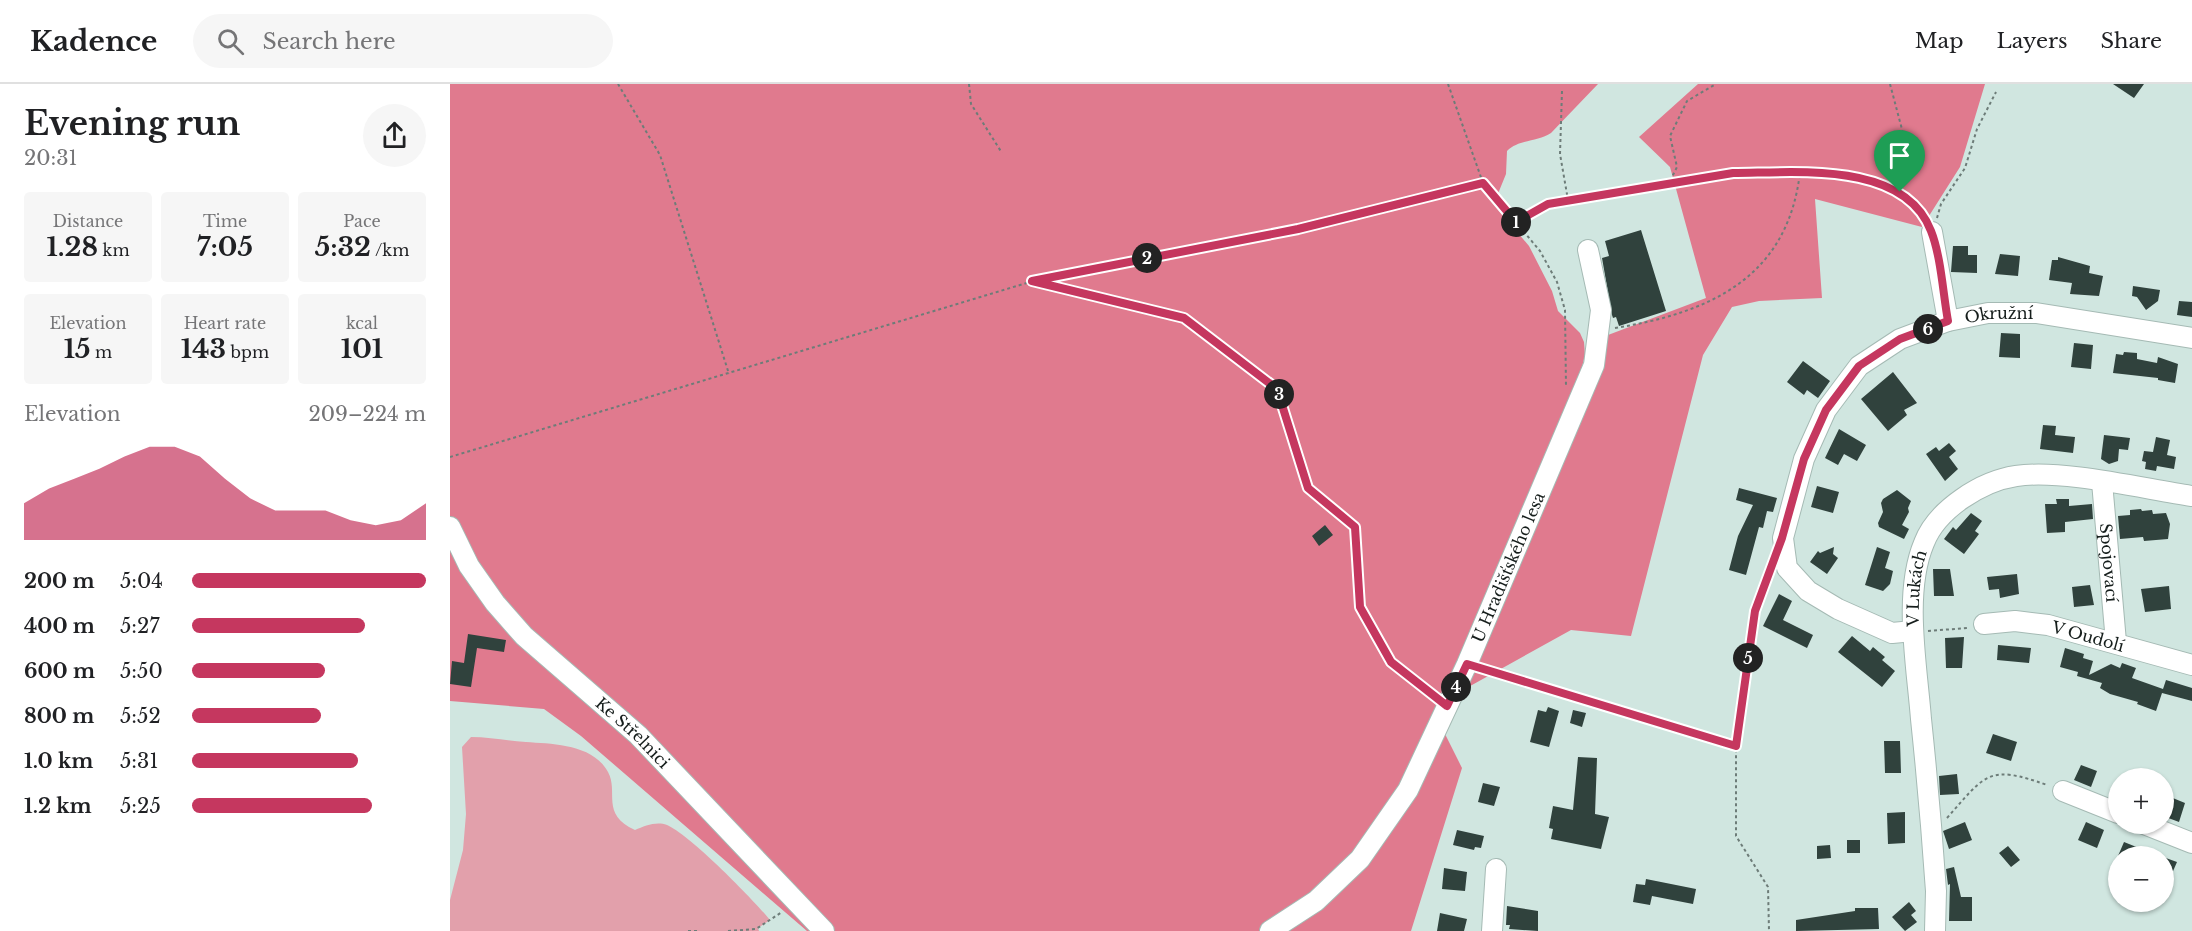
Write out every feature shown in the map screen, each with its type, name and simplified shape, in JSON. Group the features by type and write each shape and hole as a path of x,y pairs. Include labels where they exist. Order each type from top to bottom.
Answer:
{"street":[{"path":"1932,232 1948,321"},
{"name":"U Hradišťského lesa","path":"1270,931 1316,901 1359,859 1408,790 1467,664 1594,365 1601,310 1588,250"},
{"name":"Okružní","path":"1913,631 1892,633 1870,625 1808,591 1787,568 1782,538 1804,459 1826,410 1859,366 1900,339 1948,321 1988,313 2036,313 2192,338"},
{"name":"V Lukách","path":"1935,931 1936,891 1932,836 1913,631 1915,580 1924,542 1944,514 1968,495 1991,483 2015,476 2044,474 2192,496"},
{"name":"Spojovací","path":"2102,482 2116,642"},
{"name":"Ke Střelnici","path":"450,527 469,566 495,603 524,636 639,735 824,931"},
{"name":"V Oudolí","path":"1984,624 2015,621 2048,625 2116,642 2192,665"},
{"path":"2064,791 2108,809"},
{"path":"2169,834 2192,843"},
{"path":"1492,931 1496,869"}],"path":[{"path":"618,84 660,155 729,374"},
{"path":"969,84 971,104 1002,153"},
{"path":"1448,84 1483,183 1540,251 1562,297 1566,328 1566,393"},
{"path":"1669,183 1677,167 1670,136 1687,100 1716,84"},
{"path":"1890,84 1904,137 1900,192"},
{"path":"1562,91 1560,154 1568,200"},
{"path":"1932,232 1941,204 1965,168 1977,129 1996,92"},
{"path":"1516,222 1538,208 1568,200 1733,173 1800,172 1839,173 1900,192 1921,212 1932,232"},
{"path":"1598,330 1656,321 1689,310 1712,302 1745,280 1766,258 1789,220 1797,198 1800,172"},
{"path":"450,457 1032,281 1298,229 1483,183"},
{"path":"1032,281 1184,318 1277,389 1308,488 1355,527 1360,607 1391,662 1447,706"},
{"path":"1768,931 1768,887 1736,836 1736,746 1755,611 1771,569"},
{"path":"1913,631 1941,631 1984,624"},
{"path":"1467,664 1736,746"},
{"path":"1932,836 1981,779 2012,772 2064,791"},
{"path":"728,931 756,929 797,902"},
{"path":"688,931 697,931"}],"shaded area":[{"path":"450,84 1598,84 1551,133 1517,144 1507,151 1506,174 1495,201 1496,207 1529,246 1552,291 1558,311 1580,333 1584,342 1585,355 1577,387 1477,624 1434,712 1462,768 1411,931 807,931 581,736 544,709 450,701"},
{"path":"1698,84 1985,84 1960,167 1922,227 1815,199 1822,298 1759,301 1732,307 1703,355 1631,636 1571,630 1463,690 1608,335 1706,298 1670,167 1639,137"},
{"path":"471,737 560,745 572,747 593,756 608,772 614,810 624,824 635,830 651,824 663,824 677,831 721,868 770,920 758,928 759,931 450,931 450,900 463,850 466,814 462,747"}],"building":[{"path":"2113,84 2144,84 2134,98"},
{"path":"1641,230 1666,311 1619,326 1616,317 1613,318 1612,315 1602,258 1609,256 1605,241"},
{"path":"1953,246 1968,246 1968,255 1977,255 1977,273 1951,272"},
{"path":"2000,254 2020,256 2018,276 1995,274"},
{"path":"2058,257 2090,266 2089,273 2103,276 2099,296 2070,294 2072,283 2049,280 2052,260 2058,260"},
{"path":"2133,286 2160,290 2158,301 2146,310 2137,297 2132,296"},
{"path":"2179,301 2192,302 2192,317 2177,315"},
{"path":"2001,333 2020,334 2020,358 1999,357"},
{"path":"2074,343 2093,345 2091,369 2071,367"},
{"path":"2124,352 2137,353 2137,359 2157,363 2158,357 2178,364 2175,383 2158,380 2158,378 2113,373 2116,354 2123,355"},
{"path":"1803,361 1830,381 1818,398 1807,390 1804,395 1787,382"},
{"path":"1893,372 1917,403 1904,410 1907,415 1888,431 1861,399"},
{"path":"2043,425 2056,426 2055,435 2075,437 2073,453 2040,449"},
{"path":"1839,429 1866,445 1857,461 1844,454 1838,465 1825,458"},
{"path":"2104,435 2130,438 2128,450 2119,449 2118,461 2109,464 2101,459"},
{"path":"2156,437 2170,440 2167,455 2176,457 2174,469 2157,466 2156,471 2145,469 2146,462 2142,461 2144,451 2153,452"},
{"path":"1949,443 1956,451 1949,457 1958,469 1945,481 1926,454 1936,447 1939,451"},
{"path":"1817,486 1839,492 1833,513 1811,507"},
{"path":"1739,488 1777,498 1773,512 1767,511 1763,528 1759,527 1746,575 1729,570 1738,536 1753,505 1736,500"},
{"path":"1897,490 1911,501 1909,512 1902,525 1909,529 1904,539 1879,527 1878,523 1883,512 1881,503 1883,499"},
{"path":"2056,499 2069,499 2069,506 2092,504 2093,519 2065,522 2065,532 2047,533 2045,504 2057,504"},
{"path":"2141,509 2142,511 2152,510 2153,514 2166,513 2170,524 2168,539 2144,541 2143,537 2120,539 2118,516 2130,515 2130,510"},
{"path":"1971,513 1982,521 1975,531 1979,534 1964,554 1944,539 1953,527 1956,530"},
{"path":"1325,525 1333,535 1319,546 1312,536"},
{"path":"1834,547 1833,554 1838,558 1827,574 1810,562 1818,551 1820,553"},
{"path":"1877,547 1890,552 1885,568 1893,571 1890,584 1883,591 1865,585"},
{"path":"1933,569 1950,569 1954,596 1934,596"},
{"path":"2017,574 2019,594 2000,598 1999,589 1989,590 1987,577"},
{"path":"2090,585 2094,605 2074,607 2072,587"},
{"path":"2169,586 2171,609 2145,612 2141,589"},
{"path":"1779,594 1792,601 1783,620 1813,635 1807,648 1763,626"},
{"path":"468,634 506,640 504,652 477,648 471,687 450,684 452,661 464,663"},
{"path":"1852,636 1870,651 1873,647 1885,657 1882,660 1895,671 1882,687 1838,652"},
{"path":"1964,637 1962,668 1946,668 1945,638"},
{"path":"1998,645 2031,648 2029,663 1997,660"},
{"path":"2065,648 2084,654 2083,658 2093,661 2089,675 2111,664 2120,668 2122,663 2136,668 2132,678 2163,689 2166,680 2192,688 2192,701 2162,693 2156,711 2137,704 2138,702 2110,694 2100,688 2102,683 2077,676 2078,672 2060,667"},
{"path":"1548,707 1559,711 1549,747 1530,742 1538,710 1546,712"},
{"path":"1573,710 1586,713 1582,727 1570,723"},
{"path":"1993,734 2017,742 2011,761 1986,753"},
{"path":"1884,741 1900,741 1901,773 1885,773"},
{"path":"1578,757 1597,758 1595,814 1609,817 1601,849 1551,839 1553,829 1549,828 1553,806 1573,810"},
{"path":"2081,765 2097,771 2091,787 2074,780"},
{"path":"1957,774 1959,794 1940,795 1939,776"},
{"path":"1483,783 1500,787 1494,806 1478,802"},
{"path":"2174,798 2185,803 2179,822 2174,820"},
{"path":"1905,812 1905,843 1888,844 1887,813"},
{"path":"1965,822 1972,840 1949,849 1943,831"},
{"path":"2086,822 2104,830 2097,848 2078,840"},
{"path":"1457,830 1484,836 1481,848 1475,847 1474,850 1453,845"},
{"path":"1847,840 1860,840 1860,853 1847,853"},
{"path":"2124,842 2134,846 2122,846"},
{"path":"1830,845 1831,858 1817,859 1817,846"},
{"path":"2008,846 2020,860 2011,867 1999,853"},
{"path":"1954,867 1961,897 1972,897 1972,921 1949,921 1950,884 1948,885 1946,869"},
{"path":"1444,868 1467,872 1465,891 1442,889"},
{"path":"1646,879 1696,889 1693,904 1652,896 1650,905 1633,902 1636,884 1645,885"},
{"path":"1909,902 1916,911 1911,915 1917,922 1905,931 1892,917"},
{"path":"1507,906 1538,911 1538,931 1509,929 1510,925 1506,925"},
{"path":"1855,908 1878,908 1879,929 1796,931 1796,920 1855,911"},
{"path":"1440,913 1467,919 1464,931 1437,931"}],"route":[{"path":"1733,173 1839,173 1900,192 1921,212 1932,232 1948,321 1900,339 1859,366 1826,410 1804,459 1782,538 1755,611 1736,746 1467,664 1447,706 1391,662 1360,607 1355,527 1308,488 1277,389 1184,318 1032,281 1298,229 1483,183 1516,222 1548,204 1733,173"}]}
